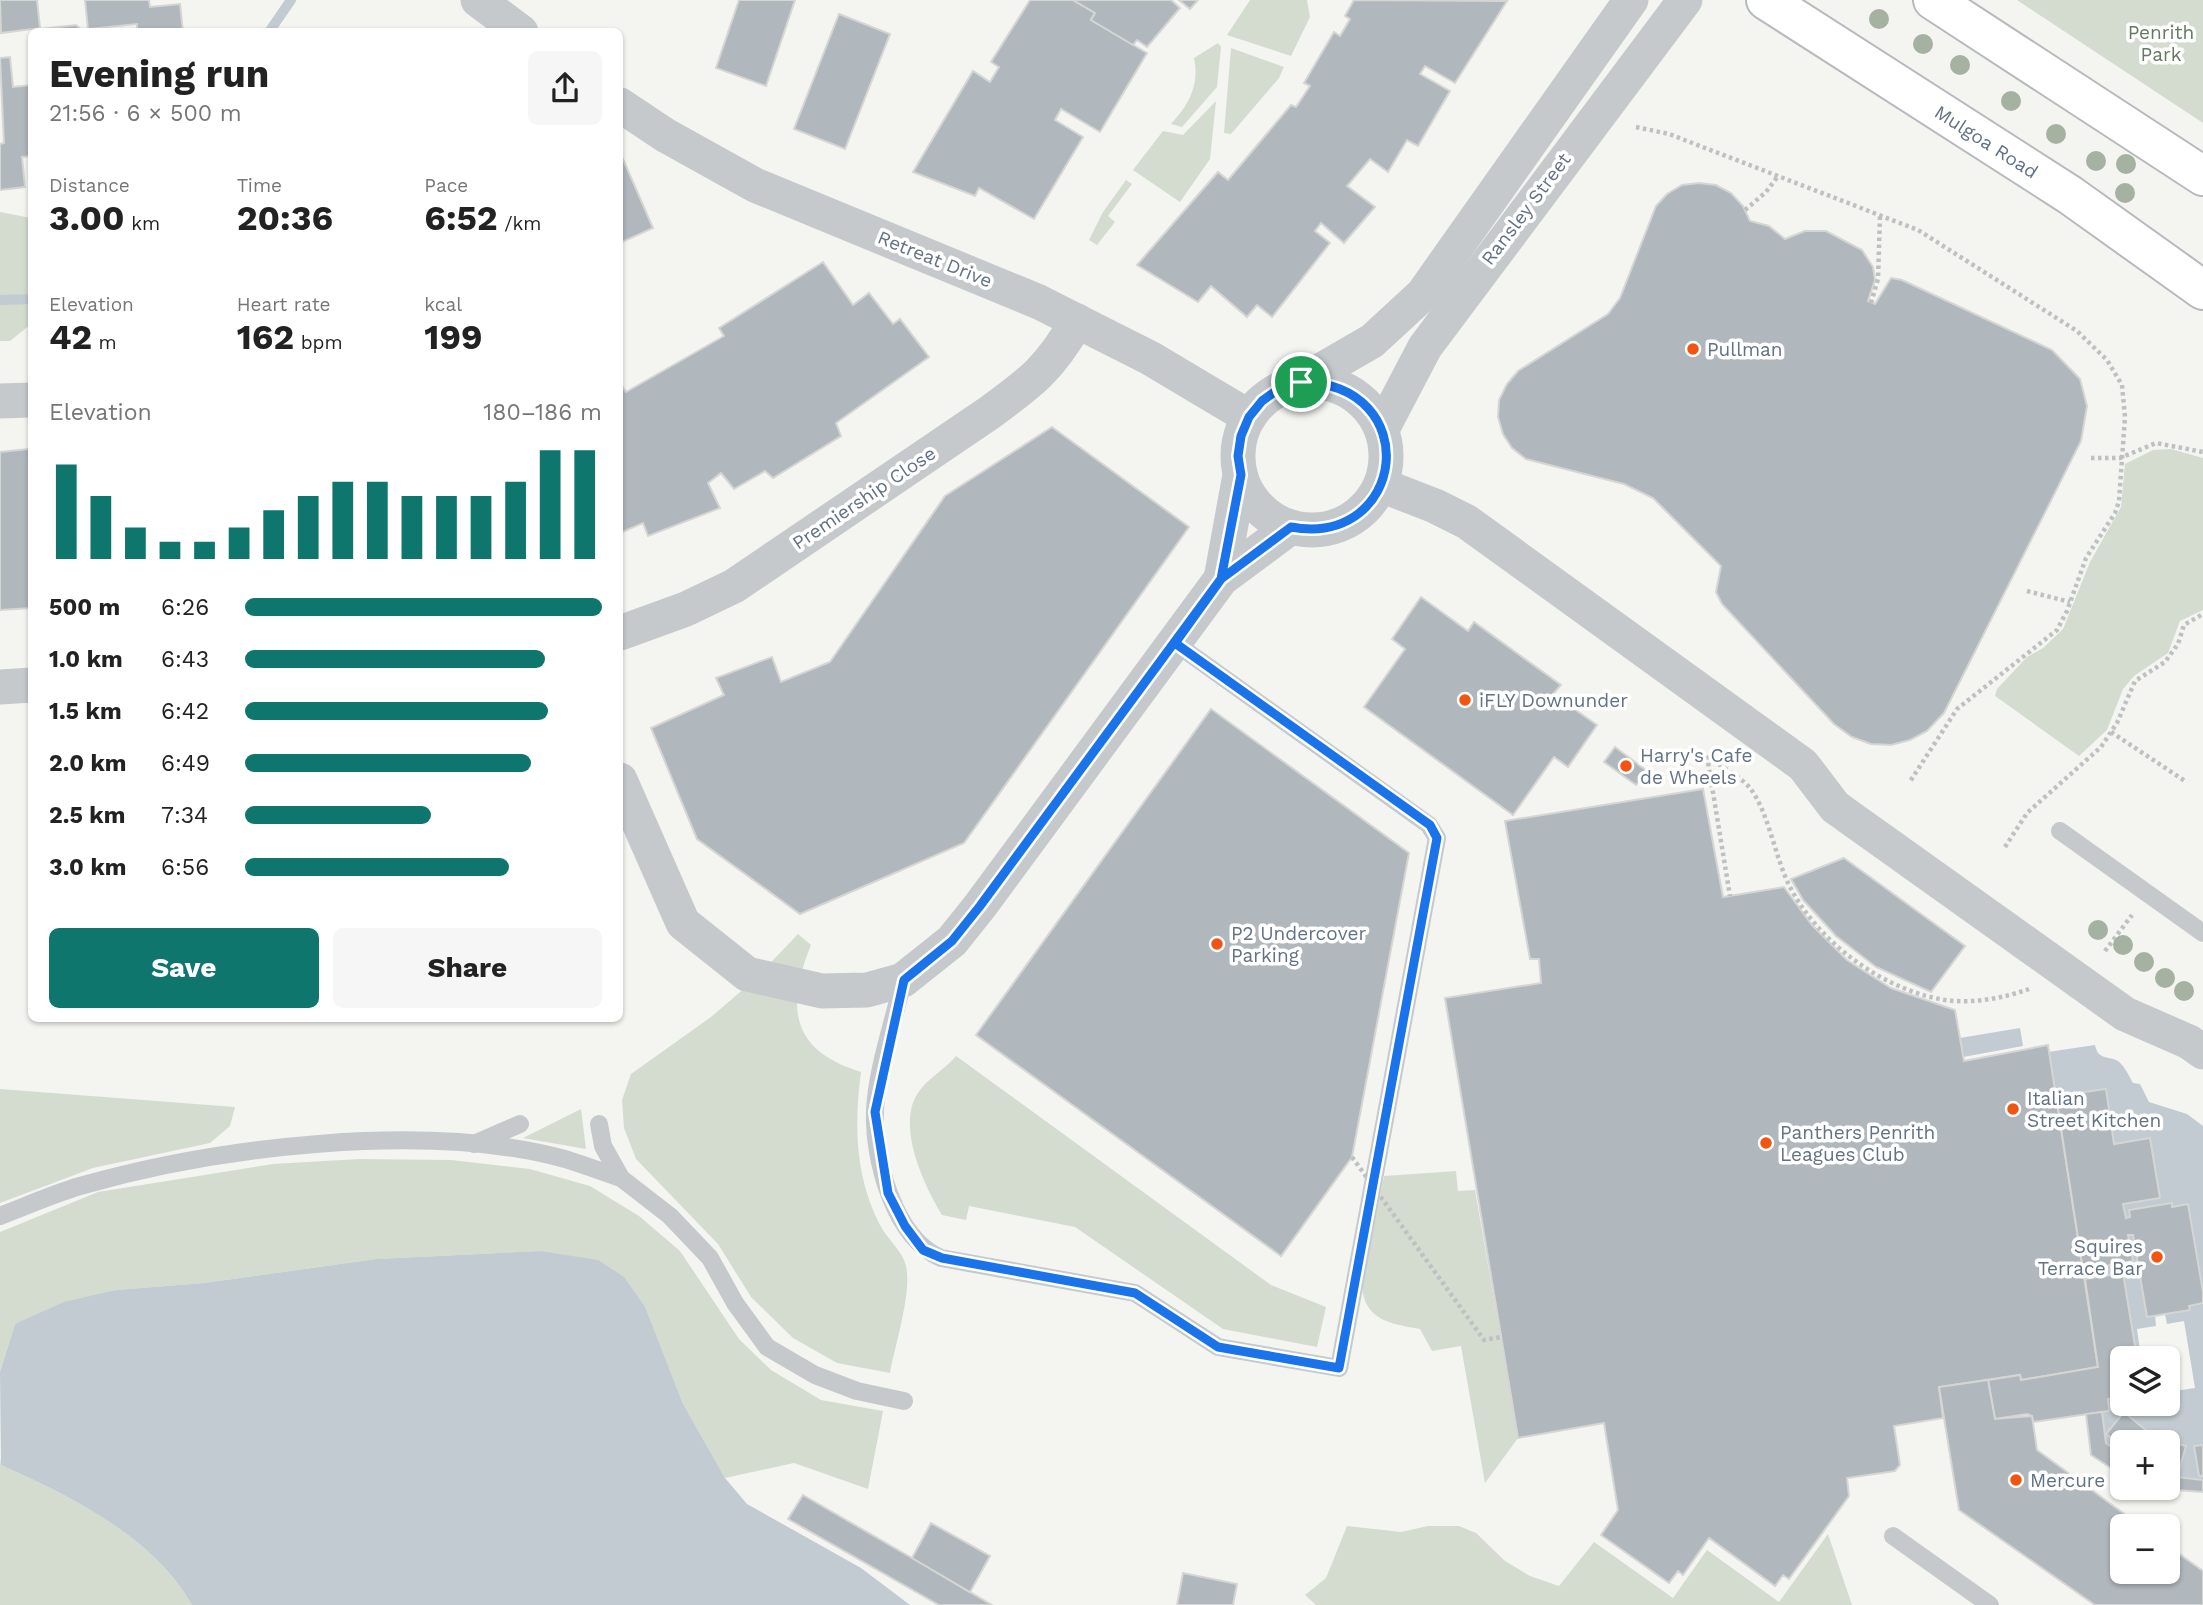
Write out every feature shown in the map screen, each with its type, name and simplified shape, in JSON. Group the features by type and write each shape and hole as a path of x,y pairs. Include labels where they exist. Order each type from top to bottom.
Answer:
{"main road":[{"name":"Mulgoa Road","path":"1766,0 2070,195 2203,290"},
{"path":"1933,0 2203,176"}],"street":[{"path":"478,0 516,28"},
{"name":"Ransley Street","path":"1301,382 1372,341 1423,294 1631,0"},
{"name":"Ransley Street","path":"1382,429 1425,347 1685,0"},
{"name":"Retreat Drive","path":"623,107 665,135 755,185 1009,289 1150,358 1249,417"},
{"name":"Premiership Close","path":"623,632 686,609 734,586 989,413 1025,388 1056,358 1077,321"},
{"path":"1221,579 1241,475 1240,446 1249,417 1262,401 1280,388 1301,382 1326,382 1350,391 1369,407 1382,429 1386,457 1381,485 1372,501 1343,523 1308,530 1291,527 1265,513 1250,496 1241,475"},
{"path":"0,401 28,400"},
{"path":"1381,485 1435,506 1466,522 1803,765 1835,807 2125,1014 2189,1042 2203,1052"},
{"path":"623,787 683,923 747,975 822,991 867,990 904,980 952,941 980,906 1221,579 1291,527"},
{"path":"0,687 28,685"}],"lane":[{"path":"904,980 875,1112 888,1193 905,1226 923,1250 942,1258 1135,1293 1218,1347 1339,1368 1437,838 1430,825 1175,643"},
{"path":"2060,831 2203,933"},
{"path":"474,1144 520,1124"},
{"path":"599,1124 603,1146 621,1178"},
{"path":"0,1216 78,1187 164,1165 258,1150 381,1142 474,1144 564,1159 621,1178 670,1216 710,1258 735,1303 767,1348 815,1375 857,1391 904,1401"},
{"path":"1893,1536 1990,1605"}],"path":[{"path":"1629,125 1669,135 1919,230 2077,331 2107,360 2122,384 2125,417 2119,500 2115,513 2085,558 2070,602 2050,637 2026,651 1957,709 1909,783"},
{"path":"1745,210 1766,192 1778,176"},
{"path":"1871,303 1878,279 1880,215"},
{"path":"2091,458 2120,458 2156,443 2203,452"},
{"path":"2027,591 2070,602"},
{"path":"2005,847 2027,813 2074,774 2111,732 2135,681 2165,662 2178,644 2184,625 2203,614"},
{"path":"2111,732 2185,781"},
{"path":"1719,765 1726,753"},
{"path":"1730,896 1707,756 1750,788 1791,889 1809,914 1854,960 1889,981 1922,995 1948,1001 1982,1000 2037,989"},
{"path":"2105,951 2135,911"},
{"path":"1352,1157 1484,1339 1501,1337"}],"green space":[{"path":"1250,0 1307,0 1310,17 1291,56 1227,35"},
{"name":"Penrith Park","path":"2017,0 2203,0 2203,123"},
{"path":"1218,43 1221,47 1217,87 1182,127 1171,124 1183,110 1194,86 1194,58"},
{"path":"1231,48 1284,67 1279,78 1231,134 1224,133"},
{"path":"1216,101 1210,159 1180,202 1133,170 1163,131 1183,135"},
{"path":"1126,180 1132,184 1108,216 1115,222 1097,245 1089,240 1103,212"},
{"path":"0,212 28,217 28,326 10,341 0,341"},
{"path":"2171,449 2203,458 2203,610 2180,621 2168,653 2134,676 2123,689 2107,730 2079,756 1995,696 1997,689 2027,657 2043,648 2063,629 2090,562 2121,507 2125,464 2153,450"},
{"path":"798,934 811,945 798,988 800,1024 807,1038 820,1052 837,1063 861,1072 857,1131 861,1169 880,1225 902,1255 906,1266 905,1304 890,1373 837,1363 793,1338 751,1297 718,1244 636,1159 624,1128 622,1100 631,1074 711,1017 754,980"},
{"path":"956,1056 1271,1285 1326,1307 1317,1347 1223,1329 1075,1227 969,1206 966,1220 942,1215 914,1154 910,1119 920,1090"},
{"path":"0,1089 235,1107 230,1126 210,1143 93,1168 0,1203"},
{"path":"581,1109 586,1149 523,1138"},
{"path":"360,1159 451,1160 530,1169 590,1186 639,1216 680,1251 739,1339 771,1370 821,1400 883,1411 868,1489 794,1463 725,1478 682,1402 541,1251 376,1259 204,1283 116,1290 15,1324 0,1372 0,1232 98,1192 273,1164"},
{"path":"1456,1171 1458,1191 1475,1190 1518,1438 1485,1483 1461,1346 1432,1351 1420,1329 1390,1322 1374,1314 1364,1298 1362,1287 1384,1176"},
{"path":"0,1458 1,1465 81,1505 133,1539 175,1580 192,1605 0,1605"},
{"path":"1347,1526 1401,1532 1428,1526 1459,1526 1476,1533 1505,1561 1530,1576 1559,1586 1594,1542 1673,1598 1707,1550 1779,1602 1828,1534 1852,1605 1316,1605 1305,1595 1326,1578"}],"shaded area":[{"path":"2020,1028 2023,1046 1963,1057 1960,1038"},
{"path":"2095,1045 2100,1055 2116,1060 2133,1083 2140,1084 2149,1102 2187,1114 2203,1126 2203,1292 2188,1204 2172,1207 2171,1203 2130,1210 2130,1217 2126,1218 2123,1204 2160,1197 2150,1139 2114,1144 2106,1089 2056,1096 2048,1052"},
{"path":"2128,1235 2133,1235 2147,1317 2189,1310 2189,1306 2203,1303 2203,1480 2180,1477 2180,1430 2110,1430 2110,1446 2106,1443 2102,1412 2109,1410 2108,1399 2110,1416 2180,1416 2180,1346 2135,1346 2123,1273 2085,1279 2083,1270 2133,1261"},
{"path":"540,1251 598,1260 624,1277 645,1307 682,1402 725,1478 747,1504 861,1568 910,1605 192,1605 175,1580 133,1539 81,1505 1,1465 0,1372 15,1324 64,1302 116,1290 204,1283 376,1259"}],"pier":[{"path":"2165,1314 2167,1324 2184,1321 2195,1388 2180,1390 2180,1346 2139,1346 2137,1329 2156,1326 2155,1316"}],"building":[{"path":"0,0 37,0 40,28 1,33"},
{"path":"85,0 149,0 150,7 180,4 183,28 137,28 137,24 88,28"},
{"path":"739,0 795,0 766,86 716,68"},
{"path":"1030,0 1073,0 1095,13 1091,20 1147,53 1100,132 1061,109 1055,120 1083,137 1034,219 979,188 975,196 913,172 973,71 990,82 999,67 991,62"},
{"path":"1073,0 1171,0 1180,8 1147,47 1137,40 1133,45 1091,20 1095,13"},
{"path":"1179,0 1198,0 1190,9"},
{"path":"1354,0 1507,1 1455,83 1425,66 1420,74 1450,91 1418,146 1407,140 1388,172 1370,159 1347,186 1375,207 1344,243 1321,223 1315,231 1330,243 1272,317 1257,305 1247,317 1211,286 1198,302 1137,265 1218,172 1228,180 1291,105 1296,107 1310,86 1304,83 1334,32 1340,36 1350,19 1345,16"},
{"path":"839,14 890,34 845,149 794,129"},
{"path":"76,25 79,28 50,28"},
{"path":"10,57 13,87 28,85 28,156 22,157 25,187 0,190 0,144 4,143 0,58"},
{"path":"623,159 653,228 623,242"},
{"path":"1682,185 1716,185 1731,193 1743,206 1750,221 1769,226 1785,239 1805,231 1826,231 1862,250 1873,267 1875,280 1868,301 1875,304 1891,278 1902,280 2052,350 2080,379 2087,406 2081,441 1944,713 1927,731 1910,740 1891,745 1871,744 1852,737 1834,724 1722,604 1716,592 1721,566 1653,498 1624,484 1526,459 1512,448 1503,434 1498,417 1499,400 1507,384 1518,371 1608,314 1620,298 1656,206 1667,194"},
{"path":"823,262 853,305 869,293 893,324 900,319 929,357 836,423 841,436 773,478 765,471 734,489 721,473 708,483 720,508 648,536 643,523 623,532 623,388 626,392 724,336 719,328"},
{"path":"1052,427 1189,527 964,843 800,914 697,839 651,728 724,695 716,678 772,657 781,682 830,662 945,496"},
{"path":"28,449 28,608 0,610 0,452"},
{"name":"iFLY Downunder","path":"1421,597 1468,631 1474,622 1561,685 1553,694 1597,725 1568,767 1554,757 1513,815 1364,707 1405,649 1392,639"},
{"name":"P2 Undercover Parking","path":"1211,709 1409,853 1352,1157 1281,1256 976,1035"},
{"name":"Harry's Cafe de Wheels","path":"1615,747 1647,771 1636,785 1604,762"},
{"name":"Panthers Penrith Leagues Club","path":"1703,789 1723,897 1784,887 1812,925 1847,960 1891,988 1955,1010 1964,1061 2048,1045 2098,1367 2021,1380 2020,1375 1939,1387 1943,1418 1894,1426 1900,1465 1895,1471 1847,1478 1849,1496 1789,1579 1783,1575 1775,1586 1709,1538 1683,1575 1678,1571 1669,1583 1601,1535 1618,1510 1604,1423 1518,1438 1445,998 1541,983 1539,959 1530,959 1505,821"},
{"path":"1844,858 1965,946 1931,992 1876,967 1836,936 1803,900 1791,879"},
{"path":"2106,1089 2114,1144 2150,1138 2160,1198 2123,1204 2126,1218 2130,1217 2129,1210 2172,1203 2172,1207 2188,1204 2203,1292 2203,1303 2189,1306 2190,1310 2147,1317 2133,1235 2128,1235 2133,1261 2083,1270 2056,1096"},
{"path":"2123,1273 2135,1346 2110,1346 2109,1411 2033,1422 2032,1416 2027,1414 1995,1419 1988,1380 2020,1375 2021,1380 2098,1367 2085,1279"},
{"name":"Mercure","path":"1988,1380 1995,1419 2032,1416 2037,1450 2125,1514 2110,1514 2110,1584 2180,1584 2180,1555 2203,1571 2203,1605 2095,1605 1959,1510 1939,1387"},
{"path":"2102,1412 2106,1443 2110,1446 2110,1467 2091,1455 2086,1414"},
{"path":"2121,1416 2129,1416 2146,1430 2110,1430 2110,1437 2106,1434"},
{"path":"2180,1444 2186,1446 2180,1467"},
{"path":"2203,1445 2203,1476 2199,1476 2194,1446"},
{"path":"2180,1477 2203,1480 2203,1492 2180,1490"},
{"path":"803,1495 992,1605 939,1605 788,1519"},
{"path":"931,1523 990,1556 970,1592 912,1558"},
{"path":"1183,1573 1237,1584 1233,1605 1177,1605"}],"waterway":[{"path":"272,28 291,0"},
{"path":"0,300 28,299"}],"place":[{"name":"Pullman","path":"1693,349"},
{"name":"iFLY Downunder","path":"1465,700"},
{"name":"Harry's Cafe de Wheels","path":"1626,766"},
{"name":"P2 Undercover Parking","path":"1217,944"},
{"name":"Italian Street Kitchen","path":"2013,1109"},
{"name":"Panthers Penrith Leagues Club","path":"1766,1143"},
{"name":"Squires Terrace Bar","path":"2157,1257"},
{"name":"Mercure","path":"2016,1480"}],"route":[{"path":"1301,382 1280,388 1262,401 1249,417 1241,436 1238,456 1241,475 1221,579 980,906 952,941 904,980 879,1084 875,1112 888,1193 905,1226 923,1250 942,1258 1135,1293 1218,1347 1339,1368 1437,838 1430,825 1175,643 1221,579 1291,527 1326,529 1359,514 1372,501 1381,485 1386,467 1386,447 1382,429 1369,407 1350,391 1326,382 1301,382"}]}
